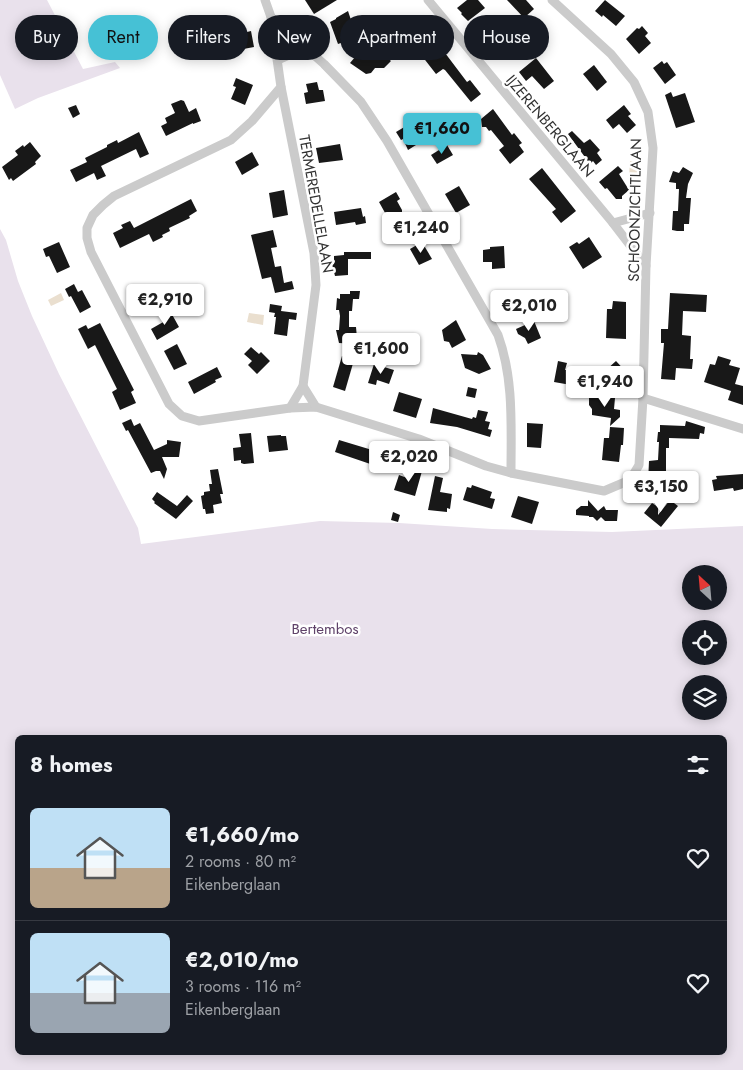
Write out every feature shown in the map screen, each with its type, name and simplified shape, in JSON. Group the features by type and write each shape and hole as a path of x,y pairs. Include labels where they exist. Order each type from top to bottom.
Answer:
{"street":[{"path":"265,0 270,15"},
{"name":"IJZERENBERGLAAN","path":"428,0 613,223 646,266"},
{"name":"SCHOONZICHTLAAN","path":"282,87 257,116 231,140 114,196 93,215 87,228 87,238 91,252 169,404 182,416 199,421 290,408 316,407 419,439 486,466 604,492 630,480 639,465 643,398 646,266 653,148 648,112 634,82 611,54 552,0"},
{"path":"278,60 282,87"},
{"path":"319,60 361,102 387,141 498,335 507,362 510,379 511,473"},
{"name":"TERMEREDELLELAAN","path":"282,87 314,253 316,285 302,386 290,408"},
{"path":"613,223 650,214"},
{"path":"302,386 316,407"},
{"path":"643,398 743,429"}],"green space":[{"path":"0,0 47,0 55,15 15,15 15,60 78,59 83,69 115,62 120,68 38,98 15,109 0,75"},
{"name":"Bertembos","path":"0,229 6,240 18,281 32,316 59,374 138,528 141,544 320,521 399,523 492,529 612,532 743,526 743,1070 0,1070"}],"shaded area":[{"path":"630,161 638,161 637,178 629,177"},
{"path":"61,293 64,300 51,306 48,300"},
{"path":"249,313 264,315 263,325 247,322"}],"building":[{"path":"305,0 337,0 314,14"},
{"path":"467,0 478,0 485,8 476,15 464,15 464,17 457,8"},
{"path":"507,0 526,0 534,9 527,15 521,15"},
{"path":"605,0 625,16 616,26 595,11"},
{"path":"348,11 349,15 341,15"},
{"path":"340,16 340,43 338,44 330,22"},
{"path":"642,26 648,33 645,36 651,43 639,54 626,39 637,28 639,29"},
{"path":"251,31 254,47 248,48 248,32"},
{"path":"353,60 391,61 384,68 375,68 371,73 366,74 350,63"},
{"path":"425,60 450,60 467,82 470,80 481,94 471,102 445,70 443,69 436,74"},
{"path":"534,60 538,60 554,81 544,89 532,76 526,81 519,72"},
{"path":"662,61 664,64 667,62 676,75 665,84 653,68"},
{"path":"594,65 607,82 597,91 583,74"},
{"path":"236,78 253,85 245,105 231,99 236,87 233,86"},
{"path":"317,82 319,90 323,90 325,101 306,104 304,93 308,92 306,84"},
{"path":"671,92 673,97 685,93 695,122 676,128 665,95"},
{"path":"181,100 184,101 189,112 196,108 201,121 166,136 161,126 167,123 165,118 175,113 171,104"},
{"path":"76,105 80,114 73,118 68,108"},
{"path":"624,105 631,114 628,116 636,125 627,133 619,124 613,129 606,120"},
{"path":"493,109 512,135 514,133 522,143 519,145 524,152 510,164 499,150 504,146 491,130 489,131 486,127 482,127 481,119"},
{"path":"406,126 416,145 408,150 403,139 401,140 396,132"},
{"path":"572,131 584,143 590,139 600,150 597,153 602,160 596,165 593,161 590,164 568,134"},
{"path":"139,132 149,154 140,158 136,149 101,166 106,176 97,180 94,173 76,182 70,170 87,162 85,158 117,140 118,143"},
{"path":"30,142 41,156 35,162 36,164 13,181 11,178 9,180 2,167 18,155 15,151"},
{"path":"340,144 343,160 319,163 316,148"},
{"path":"447,145 453,155 437,164 431,155"},
{"path":"252,152 259,165 242,175 235,162"},
{"path":"618,166 623,171 619,174 629,190 622,196 622,199 616,199 599,182"},
{"path":"683,167 693,173 688,184 686,198 691,198 689,224 684,224 684,231 677,231 672,230 673,211 678,211 679,189 676,189 676,183 669,182 673,171 679,173"},
{"path":"542,168 576,211 561,223 552,212 556,209 529,179"},
{"path":"459,186 470,205 456,213 445,194"},
{"path":"284,190 288,215 273,218 269,193"},
{"path":"396,192 400,199 397,201 402,213 389,220 379,202"},
{"path":"191,199 197,211 189,216 190,218 169,228 170,231 162,235 163,237 153,242 149,234 120,248 113,233 123,228 121,225 130,221 134,228"},
{"path":"361,208 366,223 356,225 355,222 336,225 334,212"},
{"path":"273,230 277,247 271,248 275,267 281,266 284,283 292,281 294,289 275,293 271,277 262,279 251,235"},
{"path":"589,237 602,257 583,269 569,247 577,242 579,244"},
{"path":"59,242 70,267 57,273 49,256 46,257 43,249"},
{"path":"422,242 432,259 419,265 410,249"},
{"path":"504,246 505,268 492,269 492,262 483,262 483,250 490,249 490,247"},
{"path":"344,252 371,252 371,259 348,259 348,275 335,276 332,264 334,264 334,256 344,255"},
{"path":"74,284 78,292 82,290 91,307 80,313 65,289"},
{"path":"350,291 360,291 359,299 353,299 352,311 349,311 349,327 356,327 357,338 355,338 355,344 339,343 336,330 339,330 340,316 339,310 336,310 337,298 340,299 340,294 350,294"},
{"path":"670,293 707,295 706,312 683,311 682,335 691,336 690,359 693,359 692,369 676,368 675,380 661,379 664,343 661,343 661,329 668,329"},
{"path":"613,301 626,302 626,339 606,338 607,309 612,309"},
{"path":"270,304 282,306 281,311 297,313 296,320 289,319 287,336 274,334 276,317 274,317 275,313 269,312"},
{"path":"169,309 179,327 157,340 151,329 165,321 161,314"},
{"path":"456,320 466,340 452,348 449,342 444,341 442,330"},
{"path":"534,321 541,338 528,344 525,338 518,334 516,329"},
{"path":"100,323 134,390 131,392 136,403 120,410 112,392 117,389 95,345 88,349 78,329 86,325 88,329"},
{"path":"177,344 187,364 174,370 164,351"},
{"path":"251,347 259,354 261,352 270,361 257,374 248,365 252,361 244,354"},
{"path":"478,352 483,355 491,369 479,374 465,368 461,354 477,355"},
{"path":"342,356 354,360 345,391 333,387"},
{"path":"718,356 731,360 729,365 740,368 735,384 743,386 743,405 728,400 731,391 704,382 710,364 715,365"},
{"path":"558,361 567,363 565,370 574,372 571,385 554,382"},
{"path":"616,361 629,375 624,379 627,382 619,390 606,376 609,374 606,370"},
{"path":"374,364 394,370 389,384 377,380 376,385 368,383"},
{"path":"217,367 222,377 194,394 188,382"},
{"path":"468,387 477,389 475,398 466,396"},
{"path":"399,392 422,399 416,418 393,411"},
{"path":"589,397 615,398 614,409 620,410 620,417 610,426 611,418 592,415"},
{"path":"433,408 472,419 473,417 476,418 478,410 488,412 485,421 490,422 488,429 492,430 490,437 457,427 430,423"},
{"path":"131,419 134,426 140,423 154,450 167,444 167,440 181,442 179,457 162,457 167,469 164,479 160,471 151,473 128,430 126,431 122,423"},
{"path":"686,421 705,427 704,434 700,433 699,439 669,438 669,448 666,448 666,477 662,477 661,484 648,483 649,461 658,460 659,442 657,442 660,425 685,426"},
{"path":"527,423 543,424 541,448 527,447"},
{"path":"610,427 624,428 619,462 602,460 604,438 609,438"},
{"path":"251,433 254,463 244,464 241,463 241,460 234,461 233,448 241,447 239,434"},
{"path":"267,436 286,436 288,450 269,452"},
{"path":"339,440 392,456 388,470 335,452"},
{"path":"218,469 223,494 220,494 222,503 213,505 214,513 206,514 205,509 203,509 201,496 204,495 204,492 210,491 209,484 212,484 210,470"},
{"path":"414,469 422,471 415,496 394,490 399,475 410,479"},
{"path":"743,474 743,489 734,491 733,488 714,491 712,480 717,479 716,476"},
{"path":"435,476 443,478 440,492 452,494 450,509 447,508 447,512 428,510"},
{"path":"472,485 492,492 490,498 495,499 492,509 463,500 467,487 471,488"},
{"path":"157,492 177,506 187,495 193,501 176,519 154,503 152,499"},
{"path":"518,496 539,502 532,524 511,517"},
{"path":"588,500 598,511 604,506 606,510 618,510 617,521 605,521 601,517 597,521 593,517 576,515 576,510 581,506 588,506"},
{"path":"670,500 678,506 661,527 644,513 652,503 658,507 658,515"},
{"path":"393,512 400,515 398,522 391,520"}]}
